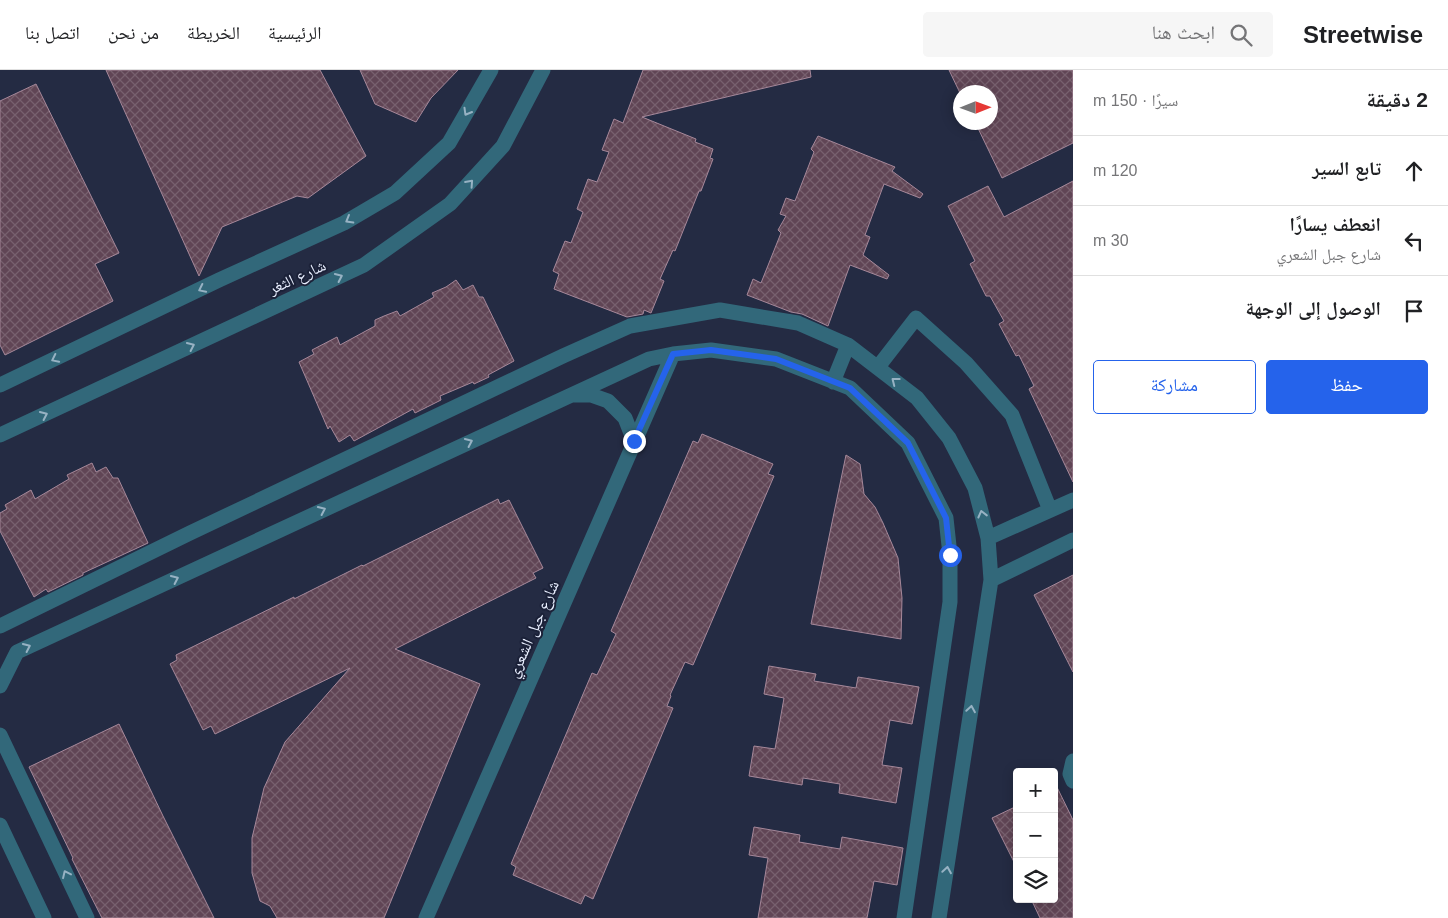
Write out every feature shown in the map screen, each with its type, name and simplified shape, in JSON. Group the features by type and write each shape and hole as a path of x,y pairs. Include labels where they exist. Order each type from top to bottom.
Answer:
{"street":[{"name":"شارع الثغر","path":"0,385 219,280 344,223 395,193 449,143 491,70"},
{"name":"شارع الثغر","path":"0,435 364,265 450,204 503,146 543,70"},
{"path":"0,626 296,482 630,326 720,310 798,322 848,345 917,398 949,438 975,488 988,538 991,580 939,918"},
{"path":"878,367 916,318 966,363 1012,416 1050,510"},
{"path":"833,382 848,345"},
{"path":"0,686 17,652 649,358 711,350 776,359 850,388 908,443 946,518 950,555 950,602 904,918"},
{"name":"شارع جبل الشعري","path":"426,918 673,354"},
{"path":"569,396 591,395 608,401 625,418 634,441"},
{"path":"988,538 1073,500"},
{"path":"991,580 1073,540"},
{"path":"0,735 87,918"},
{"path":"1073,761 1070,774 1073,781"},
{"path":"0,825 44,918"}],"building":[{"path":"106,70 320,70 366,156 308,198 297,196 222,227 199,276"},
{"path":"360,70 458,70 431,98 416,122 375,104"},
{"path":"643,70 810,70 811,77 642,117 696,139 695,142 713,149 710,158 713,159 675,251 673,250 660,279 664,281 651,313 644,310 643,314 627,317 554,289 559,274 553,271 565,241 571,243 583,212 577,209 588,179 597,182 609,152 602,150 614,119 623,123"},
{"path":"949,70 1073,70 1073,143 1002,178 979,130 998,130 998,85 956,85"},
{"path":"36,84 119,253 95,264 113,301 5,355 0,345 0,101"},
{"path":"818,136 895,167 892,171 923,194 920,198 884,184 865,235 870,237 863,255 889,275 887,279 850,265 828,326 802,314 791,312 747,295 753,279 761,283 781,233 778,230 786,216 780,214 786,198 795,201 814,152 811,149"},
{"path":"1073,181 1073,482 1029,389 1034,386 1019,355 1016,356 999,324 1004,321 990,296 986,296 970,264 975,261 948,206 988,186 1004,217"},
{"path":"456,280 463,290 473,285 479,297 483,297 514,361 488,375 489,377 440,396 441,400 415,413 413,409 354,441 350,435 339,442 330,426 328,429 299,362 314,354 312,350 337,337 340,345 375,326 375,320 397,311 400,316 434,297 432,293"},
{"path":"702,434 773,464 768,474 774,476 693,665 685,662 670,695 667,706 673,708 593,899 585,895 581,904 513,875 516,867 511,864 592,673 597,675 616,634 611,631 693,441 698,443"},
{"path":"846,455 860,464 864,494 875,507 898,558 902,598 901,639 811,624"},
{"path":"92,463 96,472 106,467 113,478 118,478 148,543 83,573 83,575 48,592 46,589 34,597 0,531 0,513 7,509 5,505 31,490 35,499 69,479 67,475"},
{"path":"498,499 500,504 509,500 543,568 533,573 536,578 395,649 480,684 384,918 277,918 270,906 260,901 252,873 252,838 264,788 285,742 350,668 215,734 211,726 203,730 170,664 177,660 176,655"},
{"path":"1073,575 1073,672 1034,595"},
{"path":"769,666 816,674 814,681 856,688 858,677 919,687 912,724 890,720 882,765 902,768 896,803 839,793 840,784 803,778 802,785 749,776 754,746 775,749 784,698 764,694"},
{"path":"119,724 214,918 102,918 72,859 29,767"},
{"path":"1058,789 1073,820 1073,918 1040,918 1033,903 1058,903"},
{"path":"1013,808 1013,860 992,818"},
{"path":"754,827 800,835 799,842 840,849 842,837 903,848 897,885 874,881 867,918 758,918 768,858 749,855"}],"route":[{"path":"634,441 673,354 711,350 776,359 850,388 908,443 946,518 950,555"}]}
